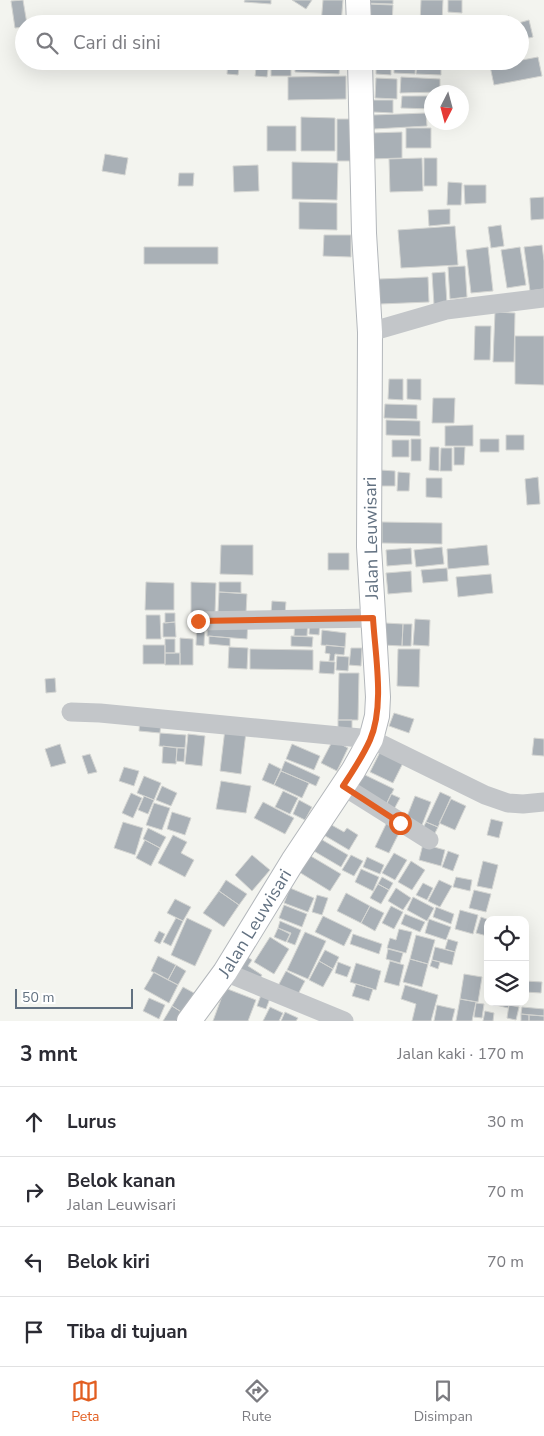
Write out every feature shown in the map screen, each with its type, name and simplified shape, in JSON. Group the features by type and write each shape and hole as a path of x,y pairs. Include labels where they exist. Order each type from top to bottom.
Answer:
{"main road":[{"path":"358,0 359,15"},
{"name":"Jalan Leuwisari","path":"189,1021 225,972 343,786 370,739 378,707 369,547 370,332 364,233 360,70"}],"street":[{"path":"370,332 446,310 544,298"},
{"path":"198,621 373,618"},
{"path":"71,712 100,713 370,739 399,751 485,795 508,803 544,802"},
{"path":"343,786 429,840"},
{"path":"225,972 318,1016 344,1021"}],"building":[{"path":"23,0 26,15 15,15 15,28 11,1"},
{"path":"245,0 271,0 271,4 244,2"},
{"path":"292,0 312,0 306,9"},
{"path":"323,0 343,0 342,15 322,15"},
{"path":"364,0 393,0 393,4 364,3"},
{"path":"421,0 443,0 442,15 420,15"},
{"path":"448,0 462,0 462,13 448,12"},
{"path":"367,4 393,5 392,15 366,15"},
{"path":"529,20 533,37 529,38"},
{"path":"538,57 542,76 494,85 491,70 529,70 529,59"},
{"path":"227,70 239,70 238,75 227,74"},
{"path":"256,70 268,70 267,77 255,76"},
{"path":"271,70 291,70 291,76 271,76"},
{"path":"295,70 339,70 339,74 295,72"},
{"path":"376,70 391,70 391,75 376,74"},
{"path":"394,70 415,70 415,74 394,73"},
{"path":"416,70 441,70 441,75 416,74"},
{"path":"346,76 346,99 288,100 288,77"},
{"path":"401,77 440,79 440,85 424,85 424,92 400,93"},
{"path":"376,78 397,79 397,99 375,98"},
{"path":"402,96 424,96 424,109 401,108"},
{"path":"373,100 393,100 393,113 373,112"},
{"path":"424,113 424,126 374,129 373,115"},
{"path":"301,117 335,118 335,151 301,151"},
{"path":"337,119 351,119 351,161 337,161"},
{"path":"267,126 296,126 296,151 267,151"},
{"path":"406,128 431,130 431,148 406,148"},
{"path":"402,132 402,158 370,159 370,133"},
{"path":"105,154 128,158 125,175 102,171"},
{"path":"422,158 423,191 390,192 389,159"},
{"path":"424,158 437,158 437,186 424,186"},
{"path":"292,162 338,163 337,200 292,199"},
{"path":"258,165 259,191 234,192 233,166"},
{"path":"179,173 194,173 193,186 178,186"},
{"path":"448,182 462,183 461,205 447,205"},
{"path":"464,185 486,185 486,203 465,204"},
{"path":"544,197 544,219 531,220 530,198"},
{"path":"299,202 337,203 337,230 299,229"},
{"path":"450,209 450,224 429,226 428,210"},
{"path":"501,225 504,246 491,248 488,227"},
{"path":"455,226 458,265 401,268 398,230"},
{"path":"324,235 351,235 351,257 323,256"},
{"path":"542,245 544,289 530,291 524,247"},
{"path":"144,247 218,247 218,264 144,264"},
{"path":"488,247 493,291 471,293 466,250"},
{"path":"520,247 526,285 507,288 501,250"},
{"path":"465,266 467,297 450,299 448,267"},
{"path":"445,272 447,304 434,305 432,273"},
{"path":"428,277 429,302 380,304 379,279"},
{"path":"495,312 515,313 514,362 493,362"},
{"path":"475,326 491,326 490,360 474,360"},
{"path":"515,336 544,336 544,385 515,384"},
{"path":"389,379 403,379 403,400 388,399"},
{"path":"407,379 421,379 421,400 407,399"},
{"path":"433,398 455,398 454,423 432,423"},
{"path":"385,404 417,405 417,419 384,418"},
{"path":"386,420 420,421 420,436 386,435"},
{"path":"473,425 473,446 445,446 445,426"},
{"path":"506,435 524,435 524,450 506,450"},
{"path":"411,439 421,439 421,461 411,461"},
{"path":"480,439 499,439 499,452 480,452"},
{"path":"392,440 409,440 409,457 392,457"},
{"path":"430,447 439,447 439,471 429,470"},
{"path":"454,447 465,447 464,465 454,465"},
{"path":"441,448 452,448 452,471 440,471"},
{"path":"380,470 395,471 395,486 380,486"},
{"path":"398,472 410,473 409,491 397,491"},
{"path":"538,477 540,504 527,505 525,479"},
{"path":"426,478 442,478 442,498 426,497"},
{"path":"382,522 442,523 442,544 382,543"},
{"path":"221,545 253,545 253,575 220,574"},
{"path":"487,545 489,565 448,569 447,549"},
{"path":"442,547 444,564 416,567 414,550"},
{"path":"411,548 412,564 387,566 386,550"},
{"path":"328,553 349,553 349,570 328,570"},
{"path":"447,568 448,581 423,583 421,570"},
{"path":"411,571 412,592 388,594 386,573"},
{"path":"491,574 493,593 458,597 456,577"},
{"path":"146,582 174,583 174,610 145,610"},
{"path":"191,582 216,583 215,613 191,613"},
{"path":"219,582 241,582 241,593 219,592"},
{"path":"219,592 247,594 246,613 218,612"},
{"path":"272,601 286,602 285,614 271,613"},
{"path":"165,613 175,613 175,622 165,623"},
{"path":"146,615 160,615 161,639 146,639"},
{"path":"208,616 248,619 247,639 207,636"},
{"path":"197,619 205,619 204,646 196,645"},
{"path":"295,619 308,620 307,636 294,636"},
{"path":"415,619 430,620 429,646 413,645"},
{"path":"310,621 320,622 319,635 309,634"},
{"path":"175,622 176,637 163,637 163,623"},
{"path":"385,623 403,624 402,646 383,645"},
{"path":"403,624 412,624 411,646 402,646"},
{"path":"322,630 346,633 345,647 321,645"},
{"path":"209,636 230,638 230,646 209,644"},
{"path":"291,636 313,637 312,647 291,646"},
{"path":"180,638 193,639 193,665 180,665"},
{"path":"165,639 175,639 175,653 165,653"},
{"path":"143,645 165,645 165,664 143,664"},
{"path":"326,645 345,647 344,655 335,654 334,661 329,661 330,654 325,653"},
{"path":"229,647 248,648 247,669 228,668"},
{"path":"351,648 362,648 361,666 349,665"},
{"path":"250,649 313,650 313,670 250,669"},
{"path":"398,649 420,649 419,687 397,686"},
{"path":"165,653 180,653 180,665 165,665"},
{"path":"337,656 349,657 348,671 336,670"},
{"path":"320,661 335,662 334,674 319,673"},
{"path":"339,673 359,673 358,720 338,720"},
{"path":"55,678 56,692 46,693 45,679"},
{"path":"394,713 414,719 409,733 389,726"},
{"path":"140,719 161,721 160,733 139,731"},
{"path":"338,720 352,720 352,733 338,733"},
{"path":"225,729 246,732 241,774 220,771"},
{"path":"160,733 186,735 185,748 159,746"},
{"path":"188,734 205,736 202,766 185,764"},
{"path":"534,738 544,739 544,756 532,755"},
{"path":"333,740 348,748 337,771 321,763"},
{"path":"60,744 66,763 51,767 45,749"},
{"path":"292,744 320,756 314,770 286,759"},
{"path":"163,746 177,748 176,764 162,763"},
{"path":"177,748 185,748 184,762 176,761"},
{"path":"381,750 404,761 393,783 370,772"},
{"path":"90,754 97,772 88,774 82,756"},
{"path":"285,761 320,777 316,786 281,771"},
{"path":"269,763 281,769 274,785 262,780"},
{"path":"124,767 139,771 134,786 119,781"},
{"path":"281,771 309,783 302,798 274,785"},
{"path":"363,774 394,789 385,807 354,792"},
{"path":"144,776 161,783 154,800 137,793"},
{"path":"221,781 251,786 246,813 216,809"},
{"path":"162,786 177,793 171,806 156,800"},
{"path":"283,791 298,798 290,814 275,807"},
{"path":"440,792 451,797 438,827 426,822"},
{"path":"131,793 142,798 133,818 122,813"},
{"path":"391,794 400,798 393,811 385,807"},
{"path":"144,796 154,800 148,814 138,810"},
{"path":"415,796 431,802 422,825 406,819"},
{"path":"451,799 466,806 455,830 439,823"},
{"path":"299,800 312,807 305,820 293,814"},
{"path":"263,802 294,818 285,834 254,818"},
{"path":"154,803 170,808 162,830 146,825"},
{"path":"172,812 191,818 185,835 167,829"},
{"path":"491,819 503,822 499,838 487,835"},
{"path":"388,820 402,827 389,853 375,847"},
{"path":"123,822 143,828 135,855 114,848"},
{"path":"426,822 438,827 434,835 422,830"},
{"path":"328,823 344,832 347,828 358,835 349,850 322,834"},
{"path":"148,828 166,837 160,848 143,839"},
{"path":"173,835 187,842 181,853 194,860 185,877 158,863"},
{"path":"319,838 348,855 341,867 312,850"},
{"path":"145,840 160,848 151,866 136,858"},
{"path":"423,844 445,850 441,866 419,860"},
{"path":"448,851 459,855 453,871 442,867"},
{"path":"394,853 407,860 395,880 382,873"},
{"path":"252,855 270,870 252,891 235,875"},
{"path":"309,855 341,874 330,891 299,872"},
{"path":"351,855 363,861 354,876 342,870"},
{"path":"367,857 384,865 380,874 363,867"},
{"path":"411,861 425,870 412,890 398,882"},
{"path":"483,861 498,865 492,889 477,886"},
{"path":"361,869 379,877 373,891 355,882"},
{"path":"382,877 393,883 389,890 378,884"},
{"path":"456,877 472,880 470,891 453,887"},
{"path":"226,880 247,894 239,905 219,891"},
{"path":"439,880 452,886 440,907 428,901"},
{"path":"423,883 433,888 427,900 416,895"},
{"path":"378,884 389,890 381,904 370,898"},
{"path":"290,888 314,898 308,912 284,903"},
{"path":"396,888 411,898 403,910 388,901"},
{"path":"474,890 491,894 486,912 469,908"},
{"path":"219,891 239,905 224,927 203,913"},
{"path":"346,893 370,906 361,923 337,911"},
{"path":"317,895 328,898 322,915 312,912"},
{"path":"413,897 434,908 427,921 407,910"},
{"path":"175,899 191,907 183,921 167,913"},
{"path":"284,905 307,914 302,927 279,918"},
{"path":"370,906 384,913 375,931 361,923"},
{"path":"391,906 403,912 394,929 382,923"},
{"path":"436,907 454,914 451,924 433,917"},
{"path":"460,910 478,915 473,934 455,929"},
{"path":"405,914 425,922 420,932 401,924"},
{"path":"323,916 352,930 344,946 315,932"},
{"path":"481,917 484,918 484,935 476,933"},
{"path":"176,918 183,921 171,946 163,942"},
{"path":"187,918 212,930 195,966 171,955"},
{"path":"429,919 451,927 446,940 425,933"},
{"path":"280,921 301,930 295,945 287,942 291,933 278,928"},
{"path":"278,928 290,934 286,942 274,937"},
{"path":"399,929 412,932 406,953 387,948 390,938 396,940"},
{"path":"159,931 165,934 160,944 154,941"},
{"path":"305,932 326,941 308,979 287,970"},
{"path":"353,934 382,944 379,954 350,944"},
{"path":"416,935 435,940 428,964 410,959"},
{"path":"270,937 289,949 274,974 254,962"},
{"path":"448,939 458,942 455,952 445,949"},
{"path":"435,947 455,952 452,965 432,960"},
{"path":"388,949 403,953 400,963 386,959"},
{"path":"325,950 339,957 333,969 319,961"},
{"path":"243,954 252,960 248,966 262,975 257,983 234,969"},
{"path":"158,956 176,965 168,980 151,971"},
{"path":"410,959 428,964 422,987 403,982"},
{"path":"432,960 440,962 438,969 430,966"},
{"path":"319,961 333,969 323,987 309,980"},
{"path":"390,961 404,965 399,986 384,982"},
{"path":"338,962 351,967 347,977 335,973"},
{"path":"356,963 381,971 376,990 350,982"},
{"path":"176,965 186,971 178,985 168,980"},
{"path":"286,971 305,981 297,996 278,986"},
{"path":"154,972 178,985 169,1003 144,989"},
{"path":"464,974 482,977 478,1002 460,999"},
{"path":"529,981 542,982 541,993 529,992"},
{"path":"356,984 373,989 369,1001 352,996"},
{"path":"405,985 438,995 431,1021 412,1021 416,1004 401,999"},
{"path":"183,987 194,993 183,1013 172,1006"},
{"path":"225,988 256,1000 248,1021 213,1021"},
{"path":"261,995 270,998 266,1009 257,1006"},
{"path":"149,998 165,1005 159,1019 143,1011"},
{"path":"460,999 476,1002 472,1021 456,1021"},
{"path":"476,1003 484,1004 482,1018 474,1017"},
{"path":"437,1005 455,1009 452,1021 434,1021"},
{"path":"172,1006 183,1013 178,1021 163,1021"},
{"path":"509,1006 519,1007 516,1020 507,1018"},
{"path":"270,1007 283,1013 279,1021 263,1021"},
{"path":"522,1007 544,1009 544,1016 521,1014"},
{"path":"485,1011 494,1013 493,1021 483,1021"},
{"path":"285,1012 298,1018 296,1021 281,1021"},
{"path":"521,1014 529,1015 529,1021 521,1021"},
{"path":"529,1015 544,1016 544,1021 529,1021"}],"route":[{"path":"198,621 373,618 378,697 377,716 370,739 343,786 400,823"}]}
